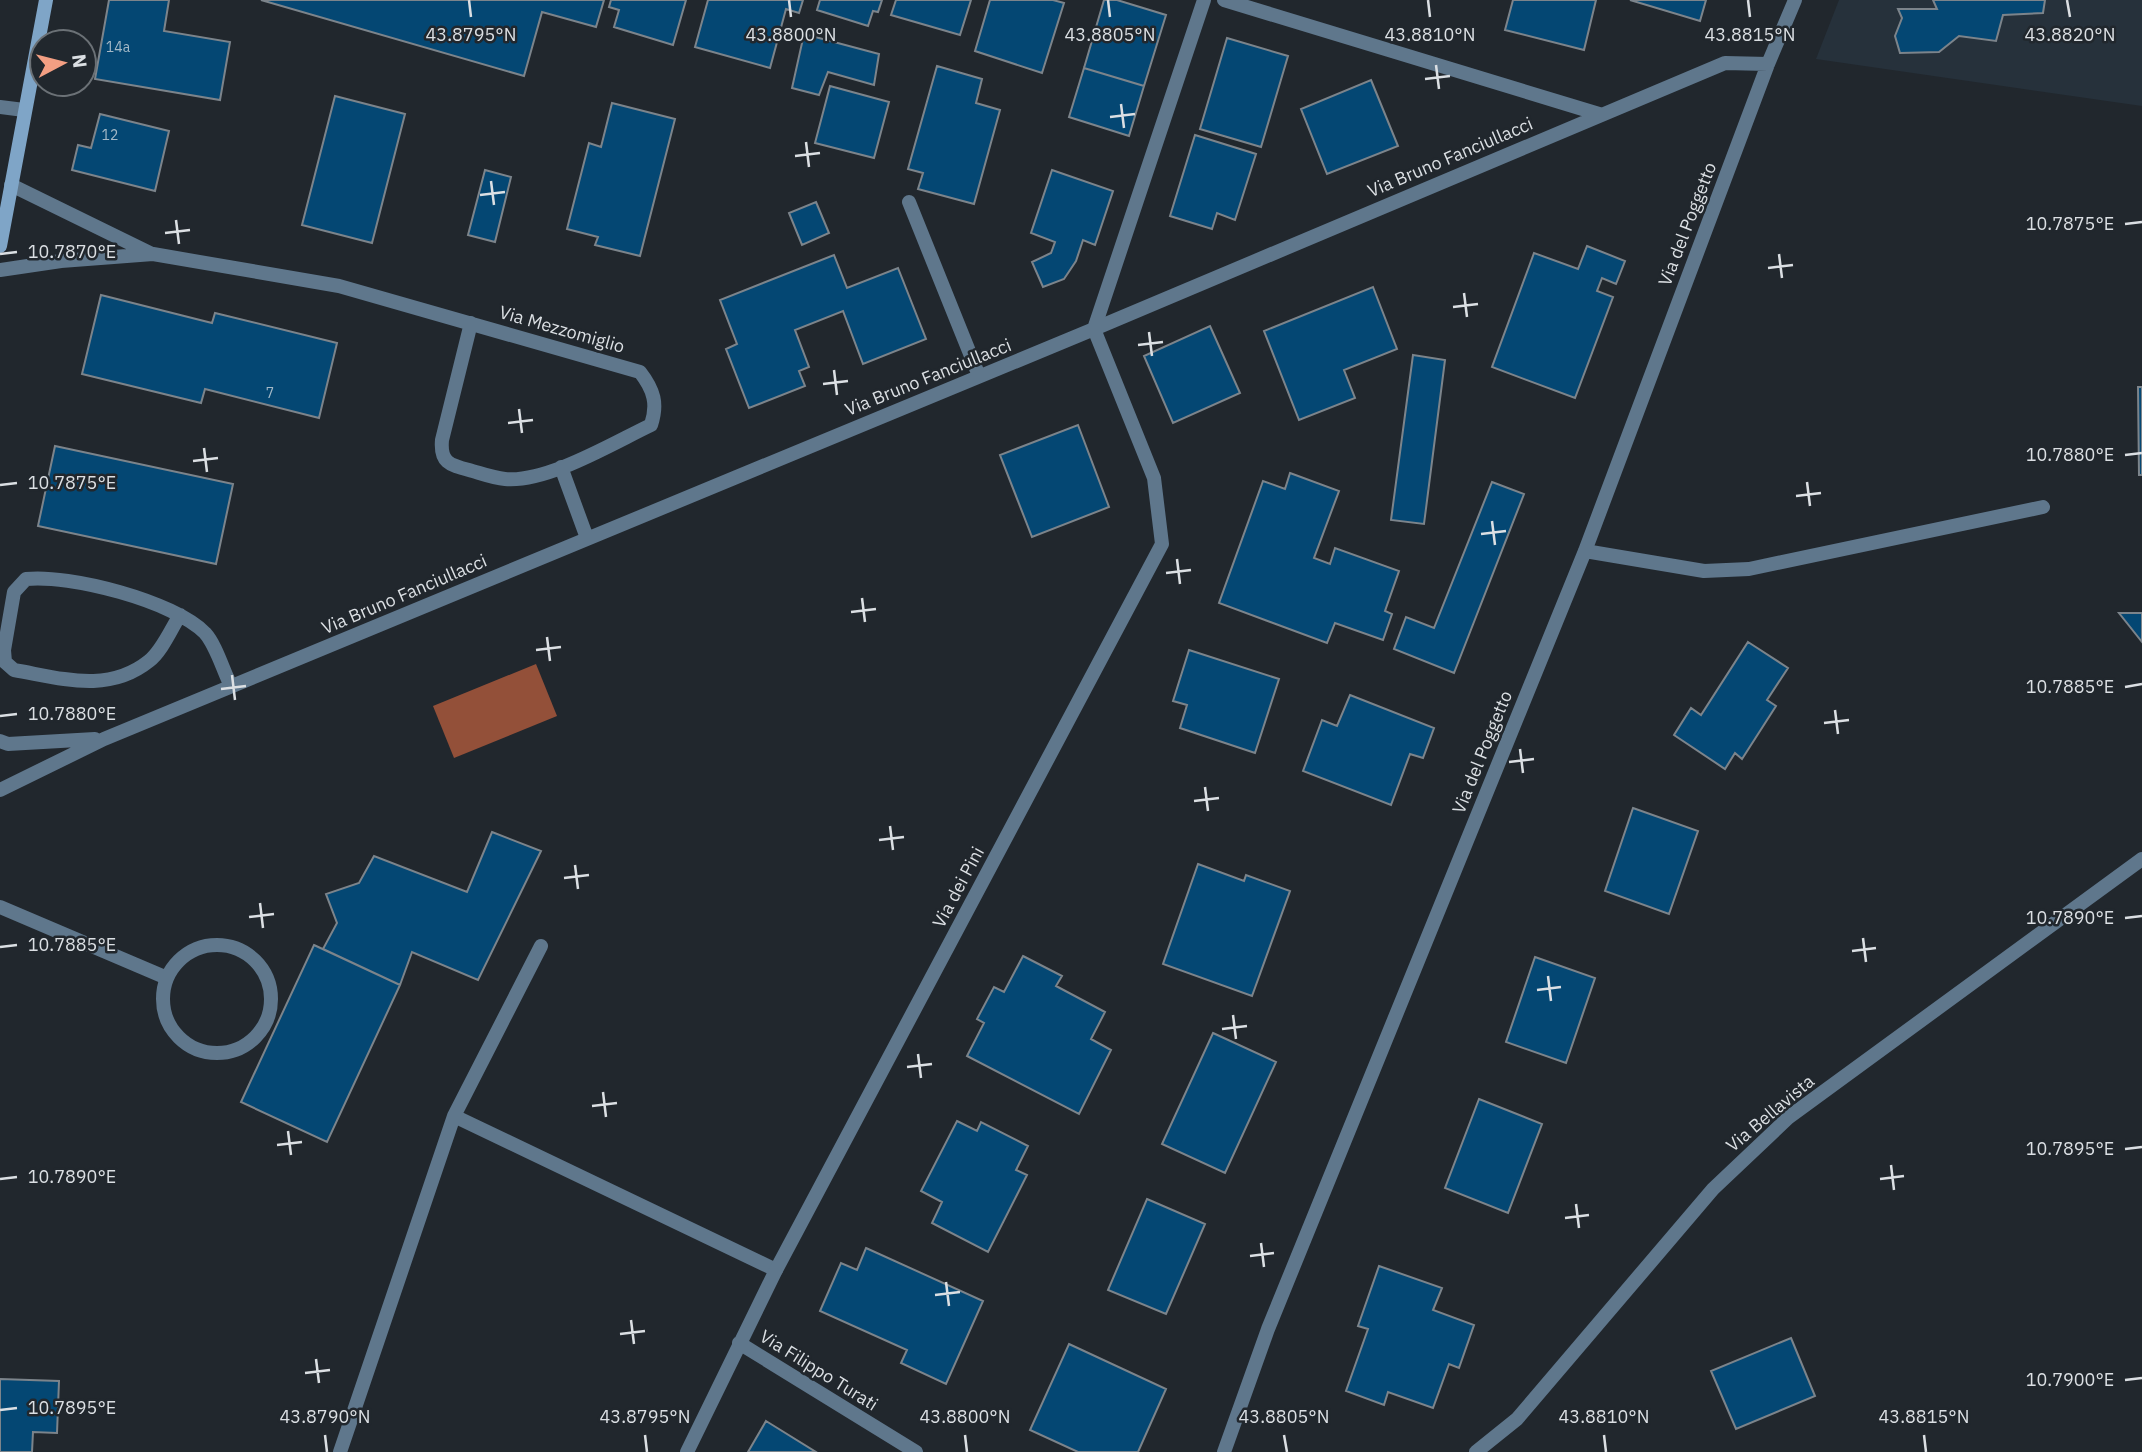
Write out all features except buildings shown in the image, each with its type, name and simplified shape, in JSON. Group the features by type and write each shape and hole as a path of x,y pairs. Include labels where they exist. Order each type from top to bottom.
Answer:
{"main road":[{"path":"0,246 46,0"}],"street":[{"path":"1094,329 1204,0"},
{"path":"1224,0 1599,114"},
{"name":"Via del Poggetto","path":"1224,1452 1273,1317 1585,551 1768,64 1795,0"},
{"name":"Via Bruno Fanciullacci","path":"0,790 104,739 1094,329 1599,114 1725,63 1768,64"},
{"path":"0,107 24,110"},
{"path":"11,185 153,254"},
{"path":"909,202 979,376"},
{"path":"0,270 61,261 153,254"},
{"name":"Via Mezzomiglio","path":"153,254 339,286 471,323 640,372 653,388 656,410 652,425 561,467 525,478 505,479 449,465 441,454 442,439 471,323"},
{"name":"Via dei Pini","path":"687,1452 776,1270 1162,544 1154,478 1094,329"},
{"path":"561,467 587,538"},
{"path":"1585,551 1704,571 1749,569 2043,507"},
{"path":"180,615 151,660 113,681 92,683 14,670 5,662 4,650 14,592 26,579 50,576 153,602 180,615 207,635 231,686"},
{"name":"Via Bruno Fanciullacci","path":"0,741 8,744 104,739"},
{"name":"Via Bellavista","path":"1476,1452 1517,1419 1713,1189 1789,1117 2142,859"},
{"path":"0,907 167,978"},
{"path":"224,944 241,949 255,960 265,974 271,990 271,1008 265,1024 254,1039 239,1049 222,1053 203,1051 186,1044 173,1031 166,1014 163,996 167,978 177,963 190,952 206,945 224,944"},
{"path":"340,1452 454,1116 541,946"},
{"path":"454,1116 776,1270"},
{"name":"Via Filippo Turati","path":"738,1343 916,1452"}],"shaded area":[{"path":"1839,0 2142,0 2142,106 1816,59"},
{"path":"536,664 557,716 454,758 433,706"}]}
